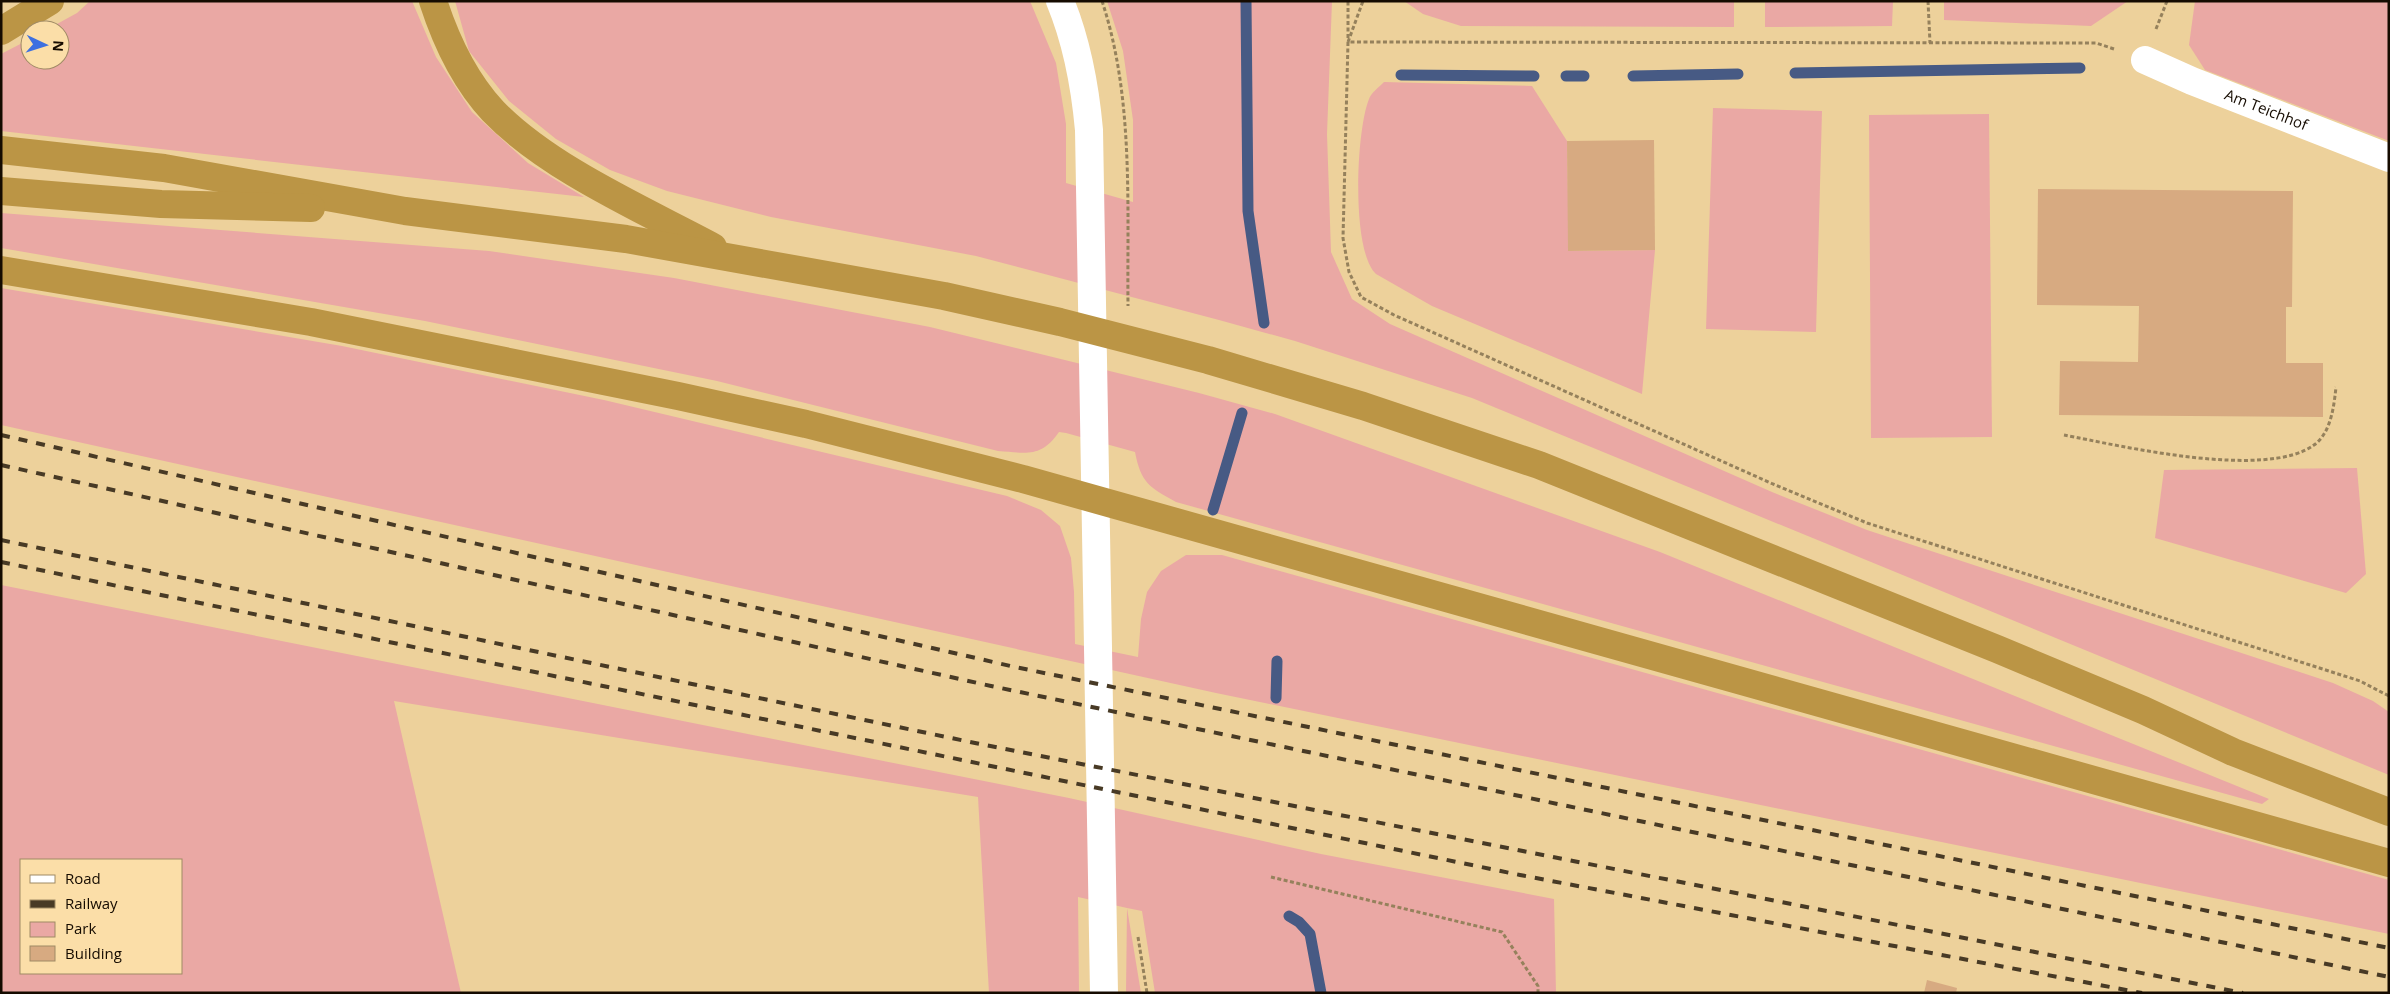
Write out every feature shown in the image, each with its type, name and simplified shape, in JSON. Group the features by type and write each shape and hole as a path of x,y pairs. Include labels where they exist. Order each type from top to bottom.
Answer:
{"highway":[{"path":"1,31 50,1"},
{"path":"433,1 443,32 463,70 492,110 531,145 579,174 734,258"},
{"path":"1,150 164,168 405,211 626,239 963,301 1060,322 1208,360 1283,381 1539,465 1997,649 2143,710 2233,752 2389,812"},
{"path":"1,191 161,204 405,211"},
{"path":"1,270 311,322 678,396 806,424 1023,479 1095,489 2389,863"}],"street":[{"path":"1060,1 1072,36 1083,82 1089,130 1104,993"},
{"name":"Am Teichhof","path":"2145,60 2192,81 2389,158"}],"path":[{"path":"1348,1 1343,238 1349,272 1361,297 1412,323 1773,484 1867,523 2360,681 2389,696"},
{"path":"1348,42 1363,1"},
{"path":"1928,1 1930,43"},
{"path":"1348,42 2096,43 2145,60"},
{"path":"2064,435 2164,455 2237,460 2290,457 2315,445 2332,420 2336,387"},
{"path":"1270,877 1502,932 1538,986 1538,993"},
{"path":"1138,936 1147,993"}],"green space":[{"path":"90,1 412,1 436,57 472,112 528,163 584,197 1,131 1,54 20,44 20,70 70,70 70,20 64,20 77,13"},
{"path":"455,1 1030,1 1056,63 1066,124 1066,183 1133,202 1133,120 1123,51 1107,1 1332,1 1327,134 1331,252 1352,299 1390,324 1772,492 1867,530 2333,683 2373,701 2389,712 2389,775 1472,398 1295,341 1219,320 976,256 771,217 667,191 610,170 556,139 509,101 469,51"},
{"path":"1404,1 1734,1 1734,27 1461,26 1423,14"},
{"path":"1765,1 1893,1 1892,26 1765,27"},
{"path":"1944,1 2128,1 2091,26 1944,20"},
{"path":"2195,1 2389,1 2389,141 2205,70 2189,45"},
{"path":"1384,82 1532,86 1567,141 1569,251 1655,250 1642,394 1432,306 1376,274 1368,261 1359,217 1359,162 1361,137 1369,99 1373,92"},
{"path":"1713,108 1822,111 1816,332 1706,329"},
{"path":"1989,114 1992,437 1871,438 1869,115"},
{"path":"1,213 489,251 674,278 930,327 1199,393 1275,414 1660,552 2269,799 2262,804 1176,502 1153,488 1143,477 1135,452 1066,433 1059,432 1046,446 1033,452 998,451 717,381 425,321 1,248"},
{"path":"1,288 342,346 604,400 1007,496 1041,510 1060,526 1071,558 1075,644 1138,657 1141,619 1147,592 1161,571 1186,555 1222,555 2389,880 2389,934 1216,693 1,425"},
{"path":"2357,468 2366,574 2346,593 2155,538 2164,470"},
{"path":"1,585 1069,798 1321,854 1554,899 1556,993 1155,993 1142,911 1078,897 1079,993 989,993 978,797 394,701 461,993 1,993"},
{"path":"1127,908 1141,993 1126,993"}],"building":[{"path":"1654,140 1655,250 1568,251 1567,141"},
{"path":"2038,189 2293,191 2292,307 2286,307 2286,363 2323,363 2323,417 2059,415 2060,361 2138,362 2139,306 2037,305"},
{"path":"1927,980 1957,988 1956,993 1924,993"}],"waterway":[{"path":"1246,1 1248,211 1264,323"},
{"path":"1795,73 2080,68"},
{"path":"1633,76 1738,74"},
{"path":"1401,75 1534,76"},
{"path":"1566,76 1584,76"},
{"path":"1213,510 1242,413"},
{"path":"1276,698 1277,661"},
{"path":"1289,916 1299,922 1310,934 1321,993"}],"railway":[{"path":"1,435 1015,667 2389,948"},
{"path":"1,465 991,686 2389,977"},
{"path":"1,540 975,743 2243,993"},
{"path":"1,562 1520,875 2142,993"}]}
